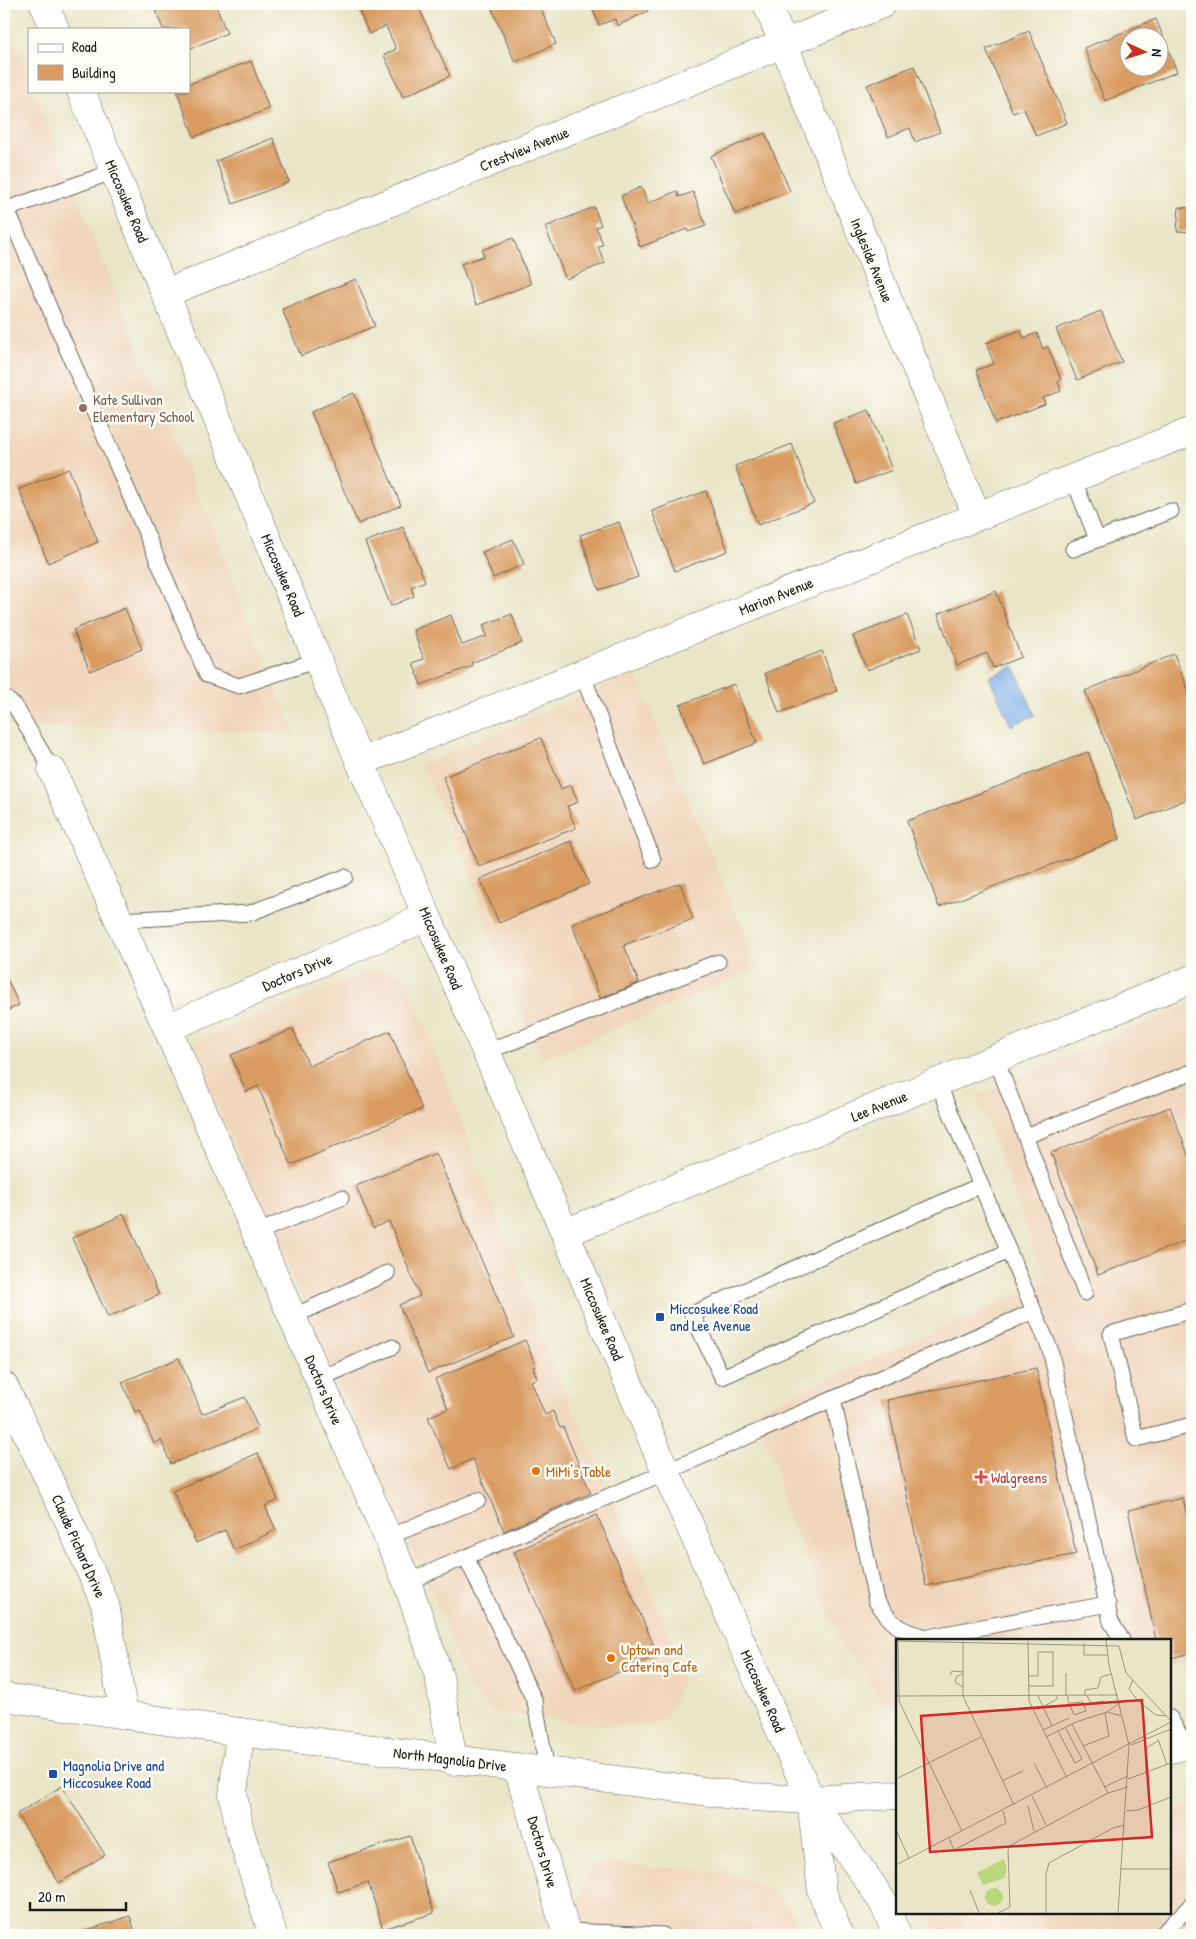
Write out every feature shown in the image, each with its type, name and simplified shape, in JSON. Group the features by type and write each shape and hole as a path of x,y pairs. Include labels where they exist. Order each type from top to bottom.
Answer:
{"street":[{"path":"44,4 55,28"},
{"name":"Ingleside Avenue","path":"767,4 977,516"},
{"name":"Crestview Avenue","path":"166,293 882,4"},
{"name":"Miccosukee Road","path":"81,92 360,762 565,1233 666,1472 811,1800 884,1904 896,1935"},
{"name":"Marion Avenue","path":"360,762 1192,430"},
{"name":"Doctors Drive","path":"52,770 167,1028 407,1582 438,1676 453,1760"},
{"name":"Doctors Drive","path":"167,1028 427,917"},
{"name":"Lee Avenue","path":"565,1233 1192,979"},
{"name":"Claude Pichard Drive","path":"4,1386 68,1520 105,1604 124,1715"},
{"name":"North Magnolia Drive","path":"4,1697 240,1732 750,1798 811,1800 896,1795"},
{"path":"240,1732 233,1795 240,1831 273,1935"},
{"name":"Doctors Drive","path":"518,1768 567,1933"},
{"name":"Miccosukee Road","path":"811,1800 822,1892 839,1935"}],"lane":[{"path":"114,171 7,209 207,675 239,686 318,660"},
{"path":"1073,478 1097,539"},
{"path":"1072,549 1171,511"},
{"path":"582,673 652,860"},
{"path":"4,698 15,706 52,770"},
{"path":"119,920 250,913 346,877"},
{"path":"486,1052 718,962"},
{"path":"996,1058 1084,1293"},
{"path":"1026,1136 1192,1072"},
{"path":"938,1083 1050,1349 1108,1604 1111,1622 1108,1639"},
{"path":"981,1185 692,1314 722,1377 1008,1251"},
{"path":"256,1233 341,1198"},
{"path":"292,1317 387,1273"},
{"path":"1192,1310 1111,1334 1136,1439 1192,1425"},
{"path":"407,1582 666,1472 1034,1311"},
{"path":"319,1379 392,1346"},
{"path":"833,1399 876,1600 890,1620 906,1632 928,1637 1108,1604"},
{"path":"388,1537 478,1500"},
{"path":"466,1557 536,1702 547,1771"},
{"path":"1111,1622 1121,1639"},
{"path":"1171,1720 1183,1746"},
{"path":"1161,1935 1192,1904"},
{"path":"567,1933 662,1935"}],"shaded area":[{"name":"Kate Sullivan Elementary School","path":"4,16 28,76 28,92 34,92 295,734 4,725"},
{"path":"635,673 759,968 541,1060 492,945 477,891 421,765"},
{"path":"386,970 406,977 559,1379 618,1512 677,1654 682,1672 682,1683 666,1718 653,1725 605,1726 494,1712 472,1689 461,1669 441,1614 191,1046 196,1041 373,971"},
{"path":"1192,1003 1192,1660 1171,1667 1171,1639 896,1639 896,1702 882,1704 861,1667 843,1647 783,1502 774,1459 752,1412 1047,1282 977,1096"},
{"path":"1192,1806 1192,1935 935,1935 931,1914 1171,1914 1171,1811"},
{"path":"595,1862 724,1872 748,1880 772,1891 788,1904 800,1935 585,1935 577,1906 584,1877"}],"water":[{"path":"1014,666 1035,715 1011,726 989,677"}],"building":[{"path":"153,4 215,4 227,33 190,49 190,28 163,28"},
{"path":"356,4 417,4 450,76 403,97 384,55 396,49 386,26 369,34"},
{"path":"490,4 539,4 556,44 515,62"},
{"path":"591,4 645,4 648,11 617,26 615,19 599,25"},
{"path":"1156,19 1160,28 1134,28"},
{"path":"1029,31 1067,123 1036,136 1024,109 1013,113 986,49"},
{"path":"1118,34 1118,78 1162,78 1105,101 1084,48"},
{"path":"1168,49 1177,72 1168,76"},
{"path":"251,61 269,109 194,137 177,92 190,92 190,84"},
{"path":"914,66 940,132 915,142 910,128 888,137 867,85"},
{"path":"765,133 790,191 735,214 711,156"},
{"path":"273,138 289,182 233,204 216,161"},
{"path":"1191,178 1192,232 1177,231 1179,207 1189,208"},
{"path":"641,187 648,203 677,191 679,197 693,192 706,226 688,232 687,229 640,247 621,196"},
{"path":"594,207 601,225 596,227 603,244 598,247 605,263 566,279 545,227"},
{"path":"513,238 531,284 476,305 461,264 484,256 482,250"},
{"path":"356,279 375,326 301,356 282,309"},
{"path":"1101,311 1122,362 1077,380 1056,329"},
{"path":"1021,330 1024,338 1037,333 1043,349 1048,347 1061,380 1058,382 1061,391 1043,398 1045,404 996,423 976,370 994,364 986,343"},
{"path":"354,393 401,505 358,524 311,412"},
{"path":"869,410 892,470 856,484 833,423"},
{"path":"792,444 814,503 758,525 735,466"},
{"path":"69,469 98,542 48,563 19,489"},
{"path":"706,491 728,551 675,571 652,511"},
{"path":"619,522 638,577 599,590 580,535"},
{"path":"403,527 425,581 411,587 414,596 391,606 365,542"},
{"path":"513,539 524,564 493,578 482,552"},
{"path":"996,591 1021,657 993,668 987,653 957,665 938,614"},
{"path":"125,608 142,649 90,671 73,630"},
{"path":"512,614 522,643 471,663 472,666 421,685 413,663 424,659 413,630 451,615 462,645 487,636 483,625"},
{"path":"907,615 921,649 867,670 853,636"},
{"path":"822,651 837,691 779,713 765,673"},
{"path":"1174,654 1192,699 1192,797 1137,820 1085,691"},
{"path":"734,684 757,743 704,764 680,705"},
{"path":"541,738 561,789 571,785 578,802 567,806 576,828 479,866 443,777"},
{"path":"1088,752 1120,839 939,907 907,821"},
{"path":"571,841 589,884 499,923 480,879"},
{"path":"680,883 693,919 624,945 639,983 600,998 572,924"},
{"path":"4,972 19,1005 4,1012"},
{"path":"293,1029 309,1066 390,1031 422,1109 291,1165 258,1086 246,1092 231,1055"},
{"path":"1170,1107 1192,1165 1192,1238 1098,1275 1051,1153"},
{"path":"436,1153 514,1337 428,1373 399,1305 420,1296 389,1221 373,1228 356,1186"},
{"path":"124,1214 159,1295 108,1317 72,1238"},
{"path":"525,1340 536,1366 533,1367 537,1378 531,1381 545,1415 553,1411 560,1428 563,1427 591,1493 504,1531 473,1459 451,1469 428,1417 448,1409 435,1379"},
{"path":"179,1358 202,1414 245,1397 258,1429 171,1464 161,1440 154,1444 140,1410 135,1412 122,1382"},
{"name":"Walgreens","path":"1036,1368 1076,1554 926,1586 887,1400"},
{"path":"258,1453 278,1500 265,1506 276,1530 234,1550 225,1530 196,1543 173,1491"},
{"path":"1183,1498 1192,1542 1192,1653 1171,1658 1171,1639 1156,1639 1128,1510"},
{"path":"597,1515 658,1655 575,1691 514,1552"},
{"path":"62,1786 105,1855 59,1883 17,1814"},
{"path":"410,1836 434,1913 383,1929 368,1882 338,1892 328,1862"},
{"path":"130,1916 136,1935 83,1935 82,1932"}],"place":[{"name":"Kate Sullivan Elementary School","path":"83,408"},
{"name":"Miccosukee Road and Lee Avenue","path":"660,1317"},
{"name":"MiMi's Table","path":"536,1471"},
{"name":"Walgreens","path":"981,1477"},
{"name":"Uptown and Catering Cafe","path":"611,1658"},
{"name":"Magnolia Drive and Miccosukee Road","path":"53,1774"}]}
